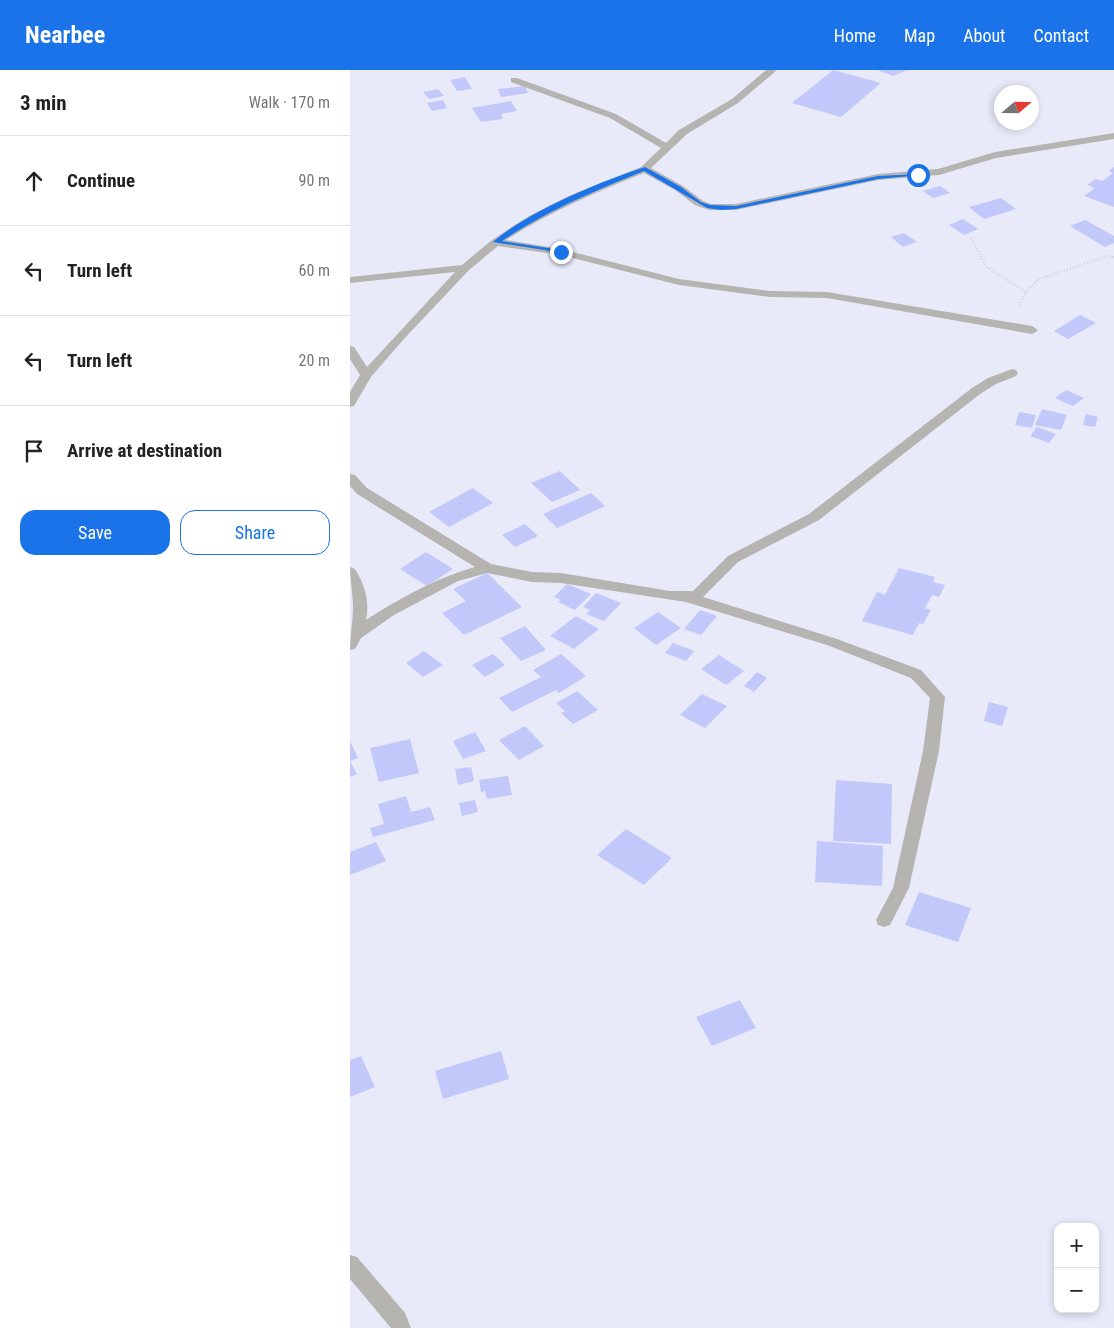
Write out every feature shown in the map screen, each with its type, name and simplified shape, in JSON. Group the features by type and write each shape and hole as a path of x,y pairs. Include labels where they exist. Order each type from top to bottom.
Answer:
{"street":[{"path":"350,403 366,375 466,268 496,242 532,218 575,197 645,169 682,132 735,101 772,70"},
{"path":"514,80 613,116 667,147"},
{"path":"645,169 679,188 699,203 709,207 736,207 878,177 939,172 995,156 1114,136"},
{"path":"496,242 561,252 679,282 770,294 827,295 1032,330"},
{"path":"350,280 466,268"},
{"path":"350,350 366,375"},
{"path":"687,597 698,594 733,559 814,517 976,391 992,381 1012,373"},
{"path":"350,478 362,491 486,568 532,578 561,578 670,596 687,597 832,642 916,674 938,697 930,751 901,888 884,920"},
{"path":"353,639 389,612 452,578 486,568"},
{"path":"350,572 361,596 361,616 353,639"},
{"path":"350,1264 398,1320 401,1328"}],"path":[{"path":"971,238 987,267 1026,292"},
{"path":"1008,325 1026,292 1039,279 1108,256 1114,257"}],"shaded area":[{"path":"350,70 1114,70 1114,1328 350,1328"}],"building":[{"path":"833,70 881,83 841,117 792,103"},
{"path":"877,70 907,70 893,76"},
{"path":"465,77 472,89 457,91 450,80"},
{"path":"525,86 528,93 501,97 498,89"},
{"path":"438,89 444,96 429,99 423,92"},
{"path":"443,100 447,108 432,111 427,103"},
{"path":"511,101 517,111 501,114 503,119 481,122 472,108"},
{"path":"1114,167 1114,207 1084,196 1095,188 1087,185 1096,179 1102,181 1113,173 1108,171"},
{"path":"923,178 928,182 916,185 911,181"},
{"path":"940,186 950,193 933,198 923,191"},
{"path":"1001,198 1016,209 984,219 969,207"},
{"path":"963,219 978,229 964,235 949,225"},
{"path":"1085,220 1114,236 1114,243 1105,247 1070,226"},
{"path":"904,233 917,242 903,247 891,237"},
{"path":"1080,315 1096,323 1068,339 1054,331"},
{"path":"1066,390 1084,398 1073,406 1055,398"},
{"path":"1042,409 1067,415 1061,430 1035,425"},
{"path":"1019,412 1036,415 1032,428 1015,425"},
{"path":"1086,414 1098,417 1095,427 1083,425"},
{"path":"1037,427 1056,434 1049,443 1030,436"},
{"path":"560,471 580,490 552,502 531,483"},
{"path":"473,488 493,503 449,527 429,512"},
{"path":"591,493 605,506 557,528 543,514"},
{"path":"525,524 538,536 515,547 502,535"},
{"path":"426,552 453,569 427,586 400,569"},
{"path":"899,568 935,577 933,582 945,585 939,597 932,595 925,608 931,610 923,624 919,623 913,635 862,621 877,592 885,595"},
{"path":"487,573 522,607 464,635 442,613 466,601 453,589"},
{"path":"567,584 591,594 575,610 558,602 561,600 554,597"},
{"path":"596,593 621,603 604,621 586,614 590,610 583,607"},
{"path":"700,610 717,616 701,635 684,629"},
{"path":"658,612 681,628 656,645 634,628"},
{"path":"576,616 599,629 574,649 550,636"},
{"path":"525,626 546,650 521,661 500,638"},
{"path":"673,643 694,651 686,661 665,653"},
{"path":"424,651 443,665 423,677 406,663"},
{"path":"493,654 505,665 485,677 472,665"},
{"path":"561,654 586,676 559,693 556,690 512,712 499,698 541,677 533,670"},
{"path":"719,655 744,671 726,685 701,669"},
{"path":"757,672 767,678 754,692 744,686"},
{"path":"577,691 598,710 573,724 561,713 565,711 556,703"},
{"path":"702,694 727,706 705,728 680,715"},
{"path":"989,702 1008,707 1002,726 984,721"},
{"path":"525,726 544,746 519,760 499,740"},
{"path":"475,732 486,751 463,759 453,741"},
{"path":"410,739 419,773 379,782 370,748"},
{"path":"350,741 358,758 350,761"},
{"path":"350,761 357,774 350,777"},
{"path":"471,767 474,781 458,785 455,769"},
{"path":"508,776 512,795 487,799 485,791 481,792 479,780"},
{"path":"836,780 892,784 891,844 833,841"},
{"path":"406,796 411,812 430,807 435,820 373,837 370,828 384,824 378,804"},
{"path":"475,800 478,812 462,816 459,803"},
{"path":"626,829 672,858 644,885 597,855"},
{"path":"817,841 883,846 882,886 815,882"},
{"path":"376,842 386,861 350,875 350,852"},
{"path":"919,892 971,908 958,942 905,925"},
{"path":"740,1000 756,1028 712,1046 696,1017"},
{"path":"501,1051 509,1079 443,1099 435,1071"},
{"path":"361,1056 375,1087 350,1097 350,1060"}],"route":[{"path":"561,252 496,242 532,218 575,197 645,169 679,188 699,203 709,207 721,208 736,207 878,177 918,175"}]}
